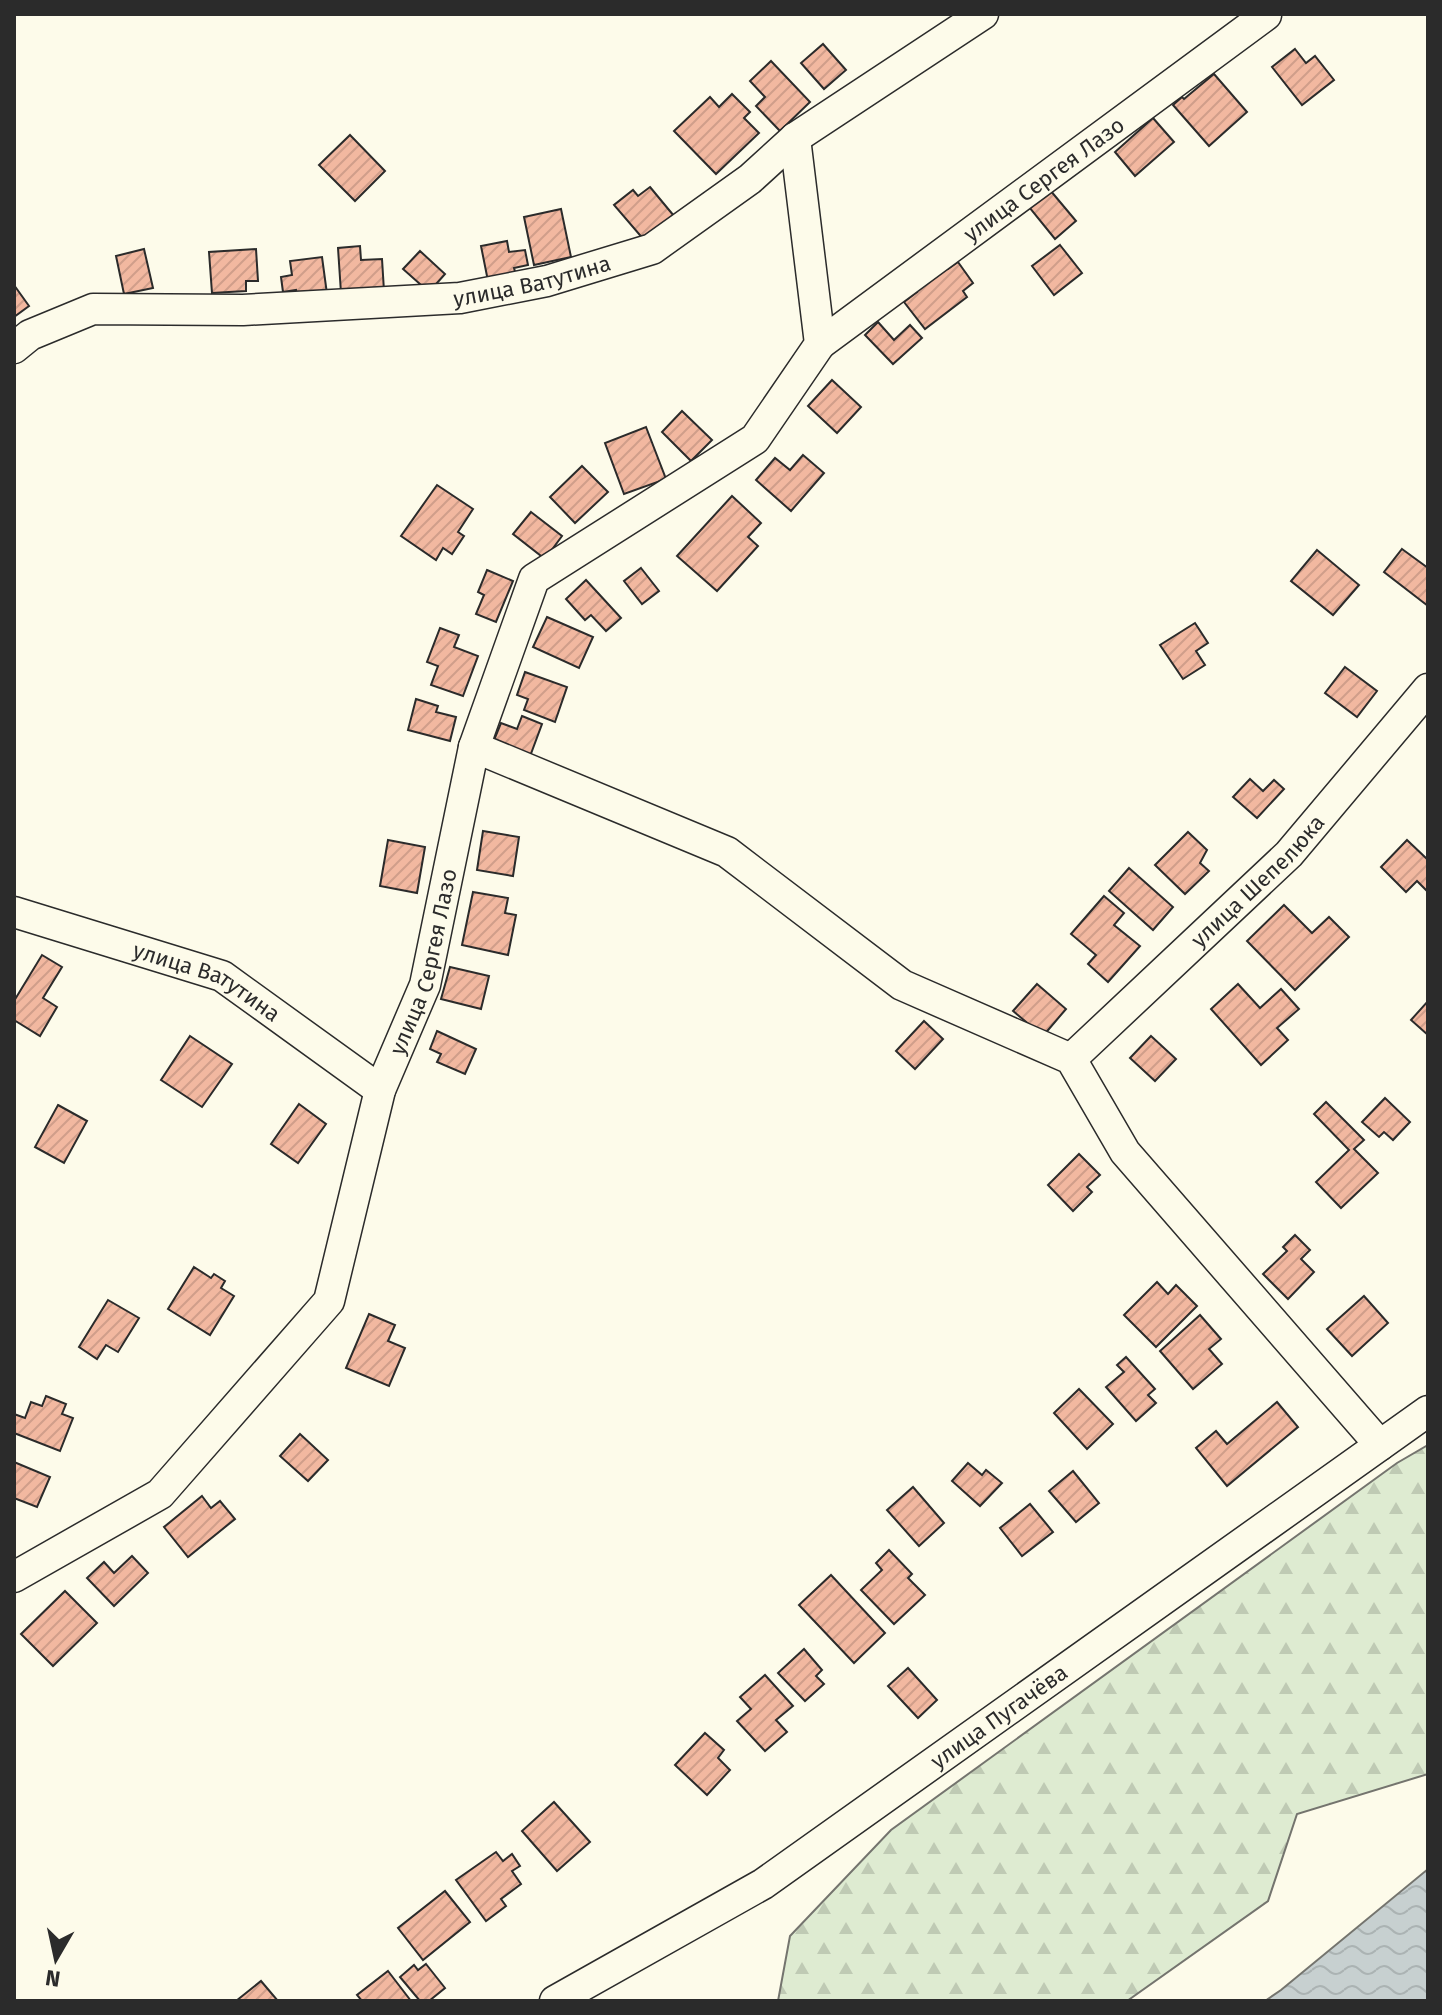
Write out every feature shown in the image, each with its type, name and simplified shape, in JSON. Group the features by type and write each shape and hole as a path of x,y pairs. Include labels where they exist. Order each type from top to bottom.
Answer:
{"street":[{"name":"улица Ватутина","path":"14,348 30,335 93,309 243,310 460,298 547,281 652,249 750,179 795,138 946,23 983,14"},
{"name":"улица Сергея Лазо","path":"14,1577 160,1494 329,1301 380,1090 425,985 474,747 534,579 755,439 820,344 1266,15"},
{"path":"795,138 820,344"},
{"name":"улица Шепелюка","path":"1071,1059 1289,854 1428,689"},
{"path":"474,747 727,852 902,985 1071,1059 1125,1152 1380,1445"},
{"name":"улица Ватутина","path":"14,912 222,976 380,1090"},
{"name":"улица Пугачёва","path":"555,2001 763,1884 1428,1411"}],"green space":[{"path":"1428,1445 1428,1774 1297,1814 1268,1901 1127,2001 778,2001 790,1936 891,1830 1397,1463"}],"water":[{"path":"1428,1869 1428,2001 1265,2001 1281,1990"}],"building":[{"path":"823,44 846,70 824,89 801,63"},
{"path":"1295,49 1306,63 1315,56 1334,80 1302,105 1272,67"},
{"path":"771,61 810,102 780,131 756,106 765,97 750,81"},
{"path":"1214,74 1247,112 1209,146 1173,105"},
{"path":"732,94 750,112 744,118 759,133 716,174 674,131 710,97 719,107"},
{"path":"1153,118 1174,142 1135,176 1115,152"},
{"path":"350,135 385,171 355,201 319,165"},
{"path":"650,187 674,216 645,241 614,205 633,190 638,196"},
{"path":"1050,190 1076,221 1055,239 1029,207"},
{"path":"561,209 571,257 534,265 524,217"},
{"path":"507,241 509,252 525,250 528,265 514,268 516,275 488,281 481,246"},
{"path":"1060,245 1082,273 1054,295 1032,266"},
{"path":"360,246 361,260 382,259 384,291 341,293 338,248"},
{"path":"144,249 153,288 124,294 116,256"},
{"path":"256,249 258,281 246,281 246,291 212,293 209,252"},
{"path":"420,251 445,274 429,292 403,269"},
{"path":"322,257 327,294 297,299 296,290 283,292 281,277 292,275 290,261"},
{"path":"958,262 973,283 963,291 967,297 925,329 904,302 917,292 913,286 943,263 948,269"},
{"path":"14,285 29,306 14,317"},
{"path":"878,322 894,340 910,325 922,338 893,364 865,335"},
{"path":"832,380 861,407 837,433 808,406"},
{"path":"682,411 712,440 691,461 662,432"},
{"path":"646,427 666,479 624,494 605,443"},
{"path":"803,455 824,473 791,511 756,480 775,458 790,470"},
{"path":"582,466 608,492 575,523 550,497"},
{"path":"437,485 473,509 458,532 464,536 452,554 443,548 436,560 401,536"},
{"path":"732,496 761,523 748,537 758,546 717,591 677,556"},
{"path":"531,512 562,536 545,559 513,534"},
{"path":"1402,549 1428,568 1428,606 1384,572"},
{"path":"1317,550 1359,585 1333,615 1291,581"},
{"path":"641,568 659,591 642,604 624,581"},
{"path":"487,570 513,581 496,622 476,614 484,595 478,592"},
{"path":"586,580 621,618 606,631 591,615 585,620 566,599"},
{"path":"547,617 593,637 579,668 533,647"},
{"path":"1195,623 1208,643 1196,651 1205,665 1183,679 1160,645"},
{"path":"440,628 459,635 454,647 478,656 463,696 431,685 438,666 427,662"},
{"path":"1345,667 1377,691 1357,717 1325,693"},
{"path":"525,672 567,687 555,722 524,710 528,699 517,695"},
{"path":"416,699 438,706 436,712 456,717 450,741 408,730"},
{"path":"522,716 542,724 529,759 492,745 501,723 517,729"},
{"path":"1250,779 1263,791 1274,780 1284,789 1257,818 1233,797"},
{"path":"483,831 519,837 513,876 477,870"},
{"path":"1188,832 1207,850 1200,863 1209,871 1185,894 1155,865"},
{"path":"388,840 425,847 417,893 380,886"},
{"path":"1407,840 1428,860 1428,892 1417,881 1406,892 1381,867"},
{"path":"1129,868 1173,907 1153,930 1109,891"},
{"path":"473,892 508,898 505,913 516,915 508,955 462,945"},
{"path":"1104,896 1124,913 1114,925 1140,946 1108,982 1088,964 1096,955 1071,934"},
{"path":"1284,905 1312,933 1329,917 1349,937 1295,990 1247,941"},
{"path":"42,955 62,967 43,998 57,1007 40,1036 14,1020 14,1001"},
{"path":"450,967 489,976 481,1009 441,999"},
{"path":"1037,984 1066,1009 1043,1036 1013,1011"},
{"path":"1238,984 1260,1008 1281,989 1299,1009 1277,1028 1288,1040 1261,1065 1211,1009"},
{"path":"1428,1001 1428,1035 1411,1020"},
{"path":"924,1021 943,1039 915,1069 896,1051"},
{"path":"437,1031 476,1049 465,1074 437,1062 441,1054 430,1049"},
{"path":"190,1036 232,1064 202,1107 161,1080"},
{"path":"1151,1036 1176,1059 1155,1081 1130,1058"},
{"path":"1385,1098 1410,1122 1393,1140 1384,1132 1379,1137 1362,1122"},
{"path":"1326,1102 1364,1140 1354,1149 1378,1173 1341,1208 1316,1182 1349,1150 1314,1114"},
{"path":"299,1104 326,1124 298,1163 271,1144"},
{"path":"58,1105 87,1121 64,1163 35,1147"},
{"path":"1079,1154 1100,1175 1087,1187 1092,1192 1073,1211 1048,1185"},
{"path":"1295,1235 1310,1250 1301,1259 1314,1272 1288,1299 1263,1274 1287,1251 1283,1247"},
{"path":"194,1267 211,1278 214,1274 225,1281 221,1288 234,1296 210,1335 168,1309"},
{"path":"1157,1282 1168,1294 1176,1285 1197,1306 1156,1347 1124,1315"},
{"path":"1364,1296 1388,1323 1352,1356 1327,1329"},
{"path":"108,1300 139,1318 118,1352 106,1345 97,1359 79,1347"},
{"path":"369,1314 395,1325 388,1341 405,1348 389,1386 346,1368"},
{"path":"1200,1315 1221,1339 1209,1349 1222,1364 1193,1389 1160,1351"},
{"path":"1126,1357 1155,1389 1148,1395 1156,1403 1136,1421 1106,1387 1124,1372 1117,1365"},
{"path":"1079,1389 1113,1424 1087,1449 1054,1413"},
{"path":"46,1396 66,1404 62,1414 73,1418 60,1451 14,1433 14,1414 25,1418 31,1402 42,1406"},
{"path":"1277,1402 1298,1427 1227,1486 1196,1448 1216,1431 1227,1444"},
{"path":"300,1434 328,1460 308,1481 280,1456"},
{"path":"14,1462 50,1477 37,1507 14,1498"},
{"path":"968,1463 982,1475 986,1470 1002,1483 980,1506 952,1481"},
{"path":"1073,1471 1099,1503 1076,1522 1049,1491"},
{"path":"913,1487 944,1523 919,1546 887,1510"},
{"path":"202,1496 211,1508 220,1501 235,1519 188,1557 164,1527"},
{"path":"1030,1504 1053,1532 1022,1556 1000,1528"},
{"path":"889,1550 912,1574 908,1578 925,1595 894,1624 861,1590 882,1570 876,1563"},
{"path":"132,1556 148,1573 114,1606 87,1578 104,1562 114,1573"},
{"path":"831,1575 885,1633 854,1663 799,1605"},
{"path":"65,1591 97,1623 53,1666 21,1634"},
{"path":"804,1649 822,1670 816,1676 824,1684 805,1701 778,1673"},
{"path":"908,1668 937,1700 918,1718 888,1686"},
{"path":"765,1675 793,1706 776,1720 787,1732 765,1751 737,1721 751,1709 740,1697"},
{"path":"705,1733 724,1750 718,1758 730,1770 707,1795 675,1765"},
{"path":"554,1802 590,1842 557,1871 522,1831"},
{"path":"496,1852 503,1861 512,1854 520,1866 512,1871 521,1884 501,1899 506,1906 486,1921 456,1880"},
{"path":"445,1891 470,1922 423,1960 398,1928"},
{"path":"426,1964 445,1988 429,2001 420,2001 400,1977 414,1965 418,1970"},
{"path":"388,1971 411,2001 362,2001 357,1995"},
{"path":"261,1981 278,2001 236,2001"}]}
